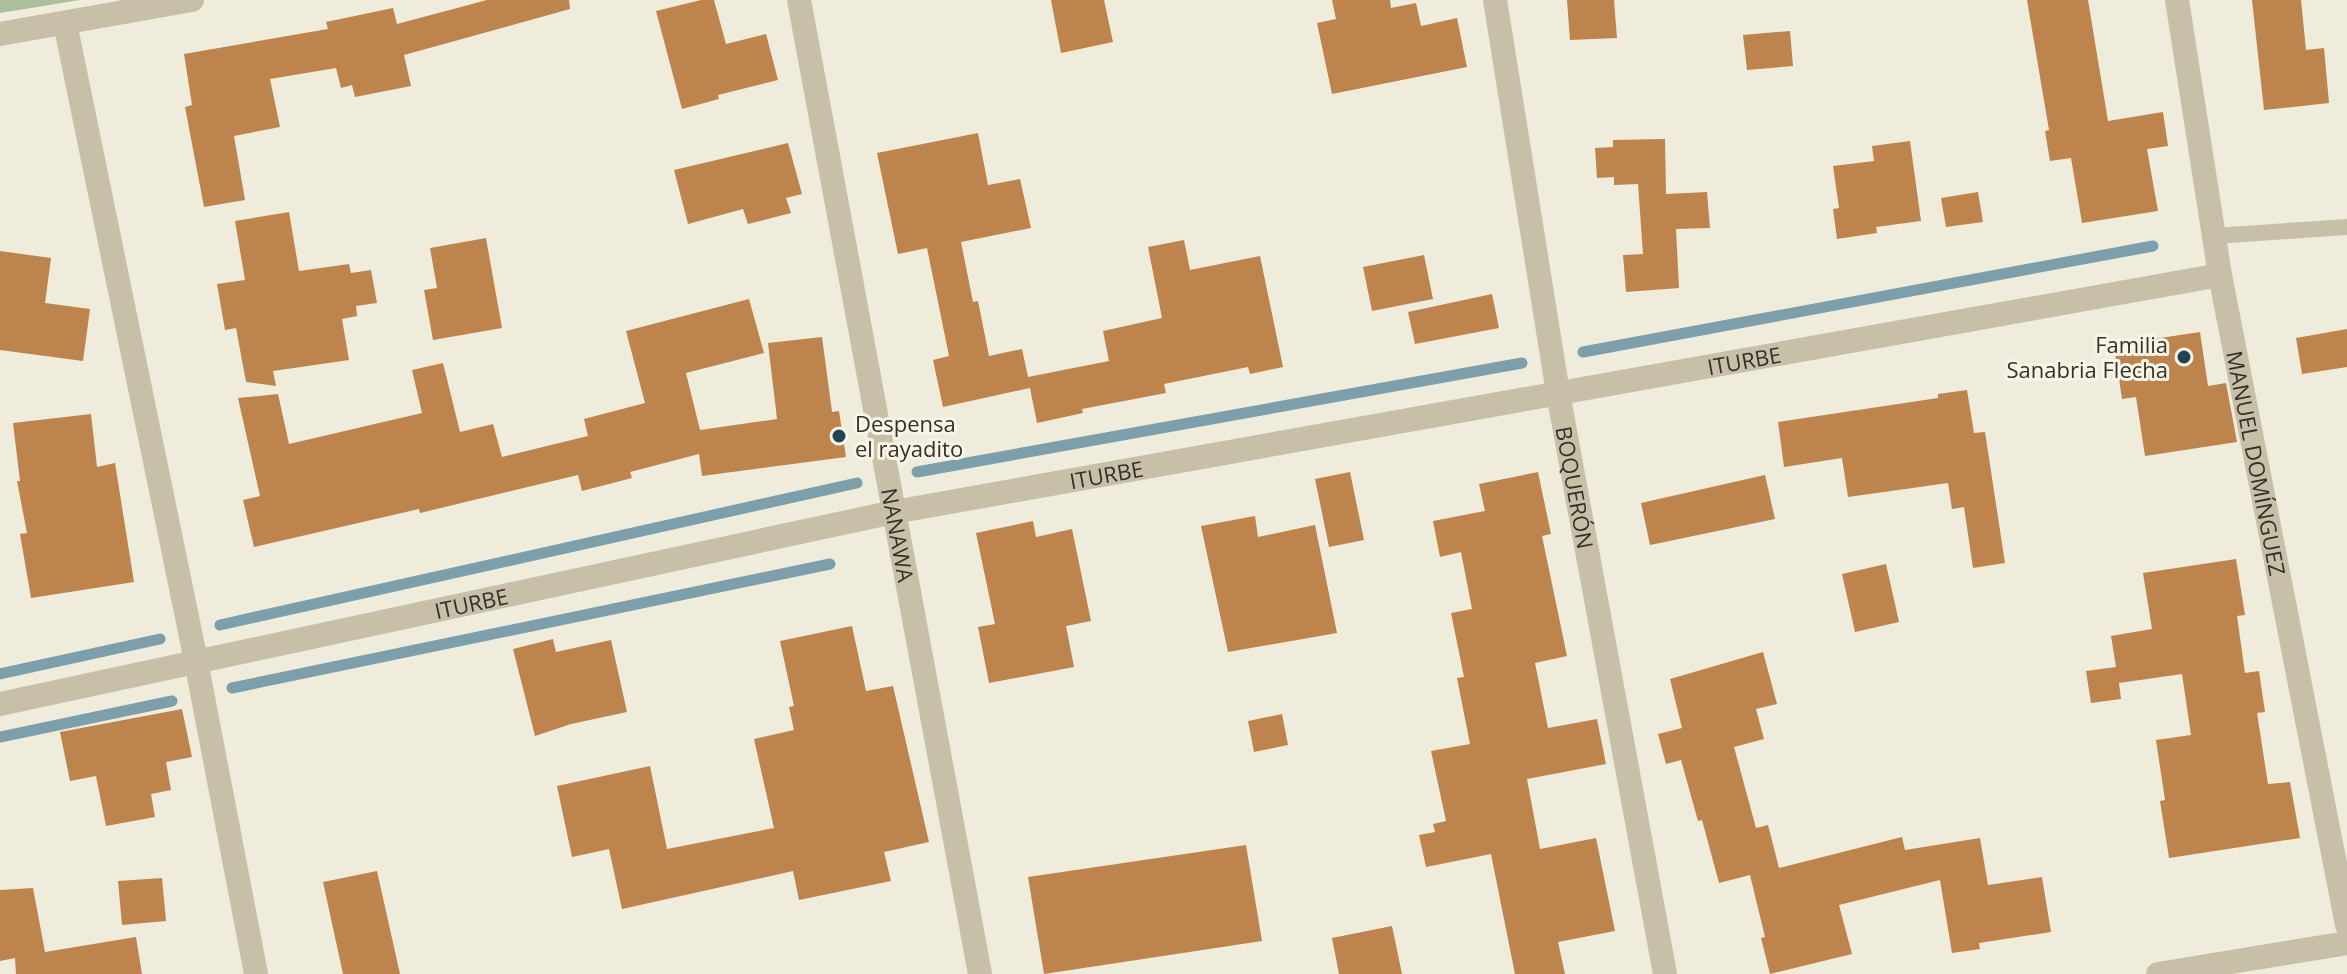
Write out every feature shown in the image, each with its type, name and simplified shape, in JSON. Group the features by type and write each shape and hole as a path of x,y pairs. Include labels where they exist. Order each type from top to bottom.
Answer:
{"street":[{"path":"0,34 192,0"},
{"name":"NANAWA","path":"799,0 980,974"},
{"name":"BOQUERÓN","path":"1495,0 1558,393 1665,974"},
{"name":"MANUEL DOMÍNGUEZ","path":"2177,0 2220,275 2347,925"},
{"path":"65,23 196,661 256,974"},
{"name":"ITURBE","path":"0,704 894,512 2220,275"},
{"path":"2158,974 2347,943"}],"lane":[{"path":"2214,236 2347,227"}],"green space":[{"path":"0,0 80,0 0,13"}],"building":[{"path":"487,0 569,0 570,9 404,55 411,86 355,97 352,85 341,88 336,68 270,79 280,127 234,136 245,200 204,207 185,107 192,105 184,54 328,29 326,22 393,8 397,24"},
{"path":"701,0 714,0 726,44 766,34 778,80 718,95 719,99 682,109 656,11"},
{"path":"1051,0 1104,0 1113,42 1061,53"},
{"path":"1332,0 1390,0 1391,8 1416,3 1421,26 1457,18 1467,67 1332,94 1317,23 1336,19"},
{"path":"1567,0 1614,0 1617,38 1570,40"},
{"path":"2027,0 2088,0 2108,121 2163,112 2168,146 2147,149 2158,211 2082,223 2071,158 2050,161 2045,131 2049,130"},
{"path":"2252,0 2301,0 2306,50 2324,48 2329,103 2264,110"},
{"path":"1790,31 1793,66 1747,70 1743,35"},
{"path":"978,133 988,185 1020,179 1031,228 961,242 973,302 978,301 989,356 1022,349 1028,377 1109,361 1103,331 1162,318 1148,247 1184,240 1190,270 1260,256 1283,367 1250,374 1248,367 1164,384 1166,393 1082,409 1083,413 1037,423 1030,388 943,407 933,360 949,356 927,248 898,254 877,153"},
{"path":"1665,139 1666,194 1707,192 1710,228 1676,229 1679,288 1626,292 1623,255 1643,254 1638,184 1614,185 1614,177 1597,178 1595,148 1613,147 1613,140"},
{"path":"1910,141 1921,221 1876,227 1877,233 1837,239 1833,209 1839,208 1833,166 1874,161 1872,146"},
{"path":"788,143 802,194 786,198 791,213 748,224 743,209 688,224 674,170"},
{"path":"1978,192 1983,222 1946,227 1941,198"},
{"path":"289,212 299,271 349,264 351,273 371,270 377,303 356,306 357,316 342,319 349,360 273,371 276,386 246,382 236,328 225,330 217,284 245,280 235,221"},
{"path":"486,238 502,328 433,340 424,290 437,288 430,248"},
{"path":"0,251 51,258 45,303 90,309 83,361 0,350"},
{"path":"1424,255 1433,299 1372,311 1363,267"},
{"path":"1492,294 1499,328 1415,344 1408,312"},
{"path":"749,299 764,353 686,373 700,430 777,419 768,343 822,337 832,412 839,411 846,457 702,476 699,454 630,472 632,478 582,491 578,475 420,513 419,509 254,547 243,500 260,496 238,398 278,394 289,444 422,413 412,370 443,363 460,432 493,424 502,457 588,436 584,419 645,403 626,331"},
{"path":"2347,329 2347,367 2302,374 2296,338"},
{"path":"2200,332 2208,386 2226,383 2237,442 2145,456 2136,397 2122,399 2114,345"},
{"path":"1967,390 1974,433 1985,432 2005,563 1973,568 1964,507 1952,509 1948,483 1848,497 1842,458 1784,467 1778,422 1938,398 1938,394"},
{"path":"91,414 97,467 115,463 134,582 31,598 20,534 27,533 17,481 20,481 13,423"},
{"path":"1350,472 1364,540 1329,547 1315,479"},
{"path":"1538,472 1551,534 1542,536 1567,656 1535,663 1548,728 1597,719 1606,764 1527,779 1540,849 1596,838 1615,931 1558,942 1565,974 1515,974 1491,854 1426,867 1419,835 1435,832 1433,824 1446,821 1431,751 1470,744 1457,678 1464,677 1451,613 1472,609 1461,552 1440,557 1433,521 1485,511 1479,484"},
{"path":"1765,475 1775,519 1650,545 1641,503"},
{"path":"1255,516 1258,537 1315,525 1337,633 1228,652 1201,526"},
{"path":"1033,521 1036,537 1072,529 1091,621 1066,626 1074,667 989,683 978,627 995,624 976,533"},
{"path":"2236,559 2245,615 2237,616 2245,673 2259,671 2265,712 2257,713 2268,784 2290,782 2300,838 2169,858 2160,801 2165,800 2156,740 2191,735 2182,674 2119,683 2121,699 2091,703 2086,671 2116,667 2111,636 2152,629 2143,573"},
{"path":"1886,564 1899,622 1855,632 1842,574"},
{"path":"852,626 866,691 893,686 929,842 884,852 891,881 799,900 793,871 622,909 609,849 572,857 557,786 650,766 667,849 774,828 754,739 794,730 789,707 794,706 780,641"},
{"path":"553,639 556,652 611,640 627,712 571,724 535,736 513,649"},
{"path":"1763,652 1777,704 1756,709 1764,739 1734,747 1756,828 1768,825 1779,868 1902,837 1905,850 1980,838 1988,885 2042,877 2051,932 1979,943 1980,949 1952,953 1940,880 1839,905 1852,954 1770,974 1761,938 1765,937 1750,875 1719,883 1681,760 1666,764 1658,734 1682,728 1670,679"},
{"path":"182,709 192,757 166,762 171,790 151,794 155,817 106,826 96,776 70,781 60,732"},
{"path":"1282,714 1288,745 1254,752 1248,721"},
{"path":"1246,845 1262,941 1044,974 1028,877"},
{"path":"377,871 400,974 343,974 323,882"},
{"path":"162,878 166,921 122,925 118,881"},
{"path":"33,888 45,952 136,937 142,974 16,974 15,958 0,961 0,890"},
{"path":"1392,926 1402,974 1339,974 1332,938"}],"waterway":[{"path":"1583,352 2153,246"},
{"path":"917,472 1522,363"},
{"path":"220,625 857,483"},
{"path":"232,688 830,564"},
{"path":"0,674 160,639"},
{"path":"0,737 172,701"}],"place":[{"name":"Familia Sanabria Flecha","path":"2184,357"},
{"name":"Despensa el rayadito","path":"839,436"}]}
